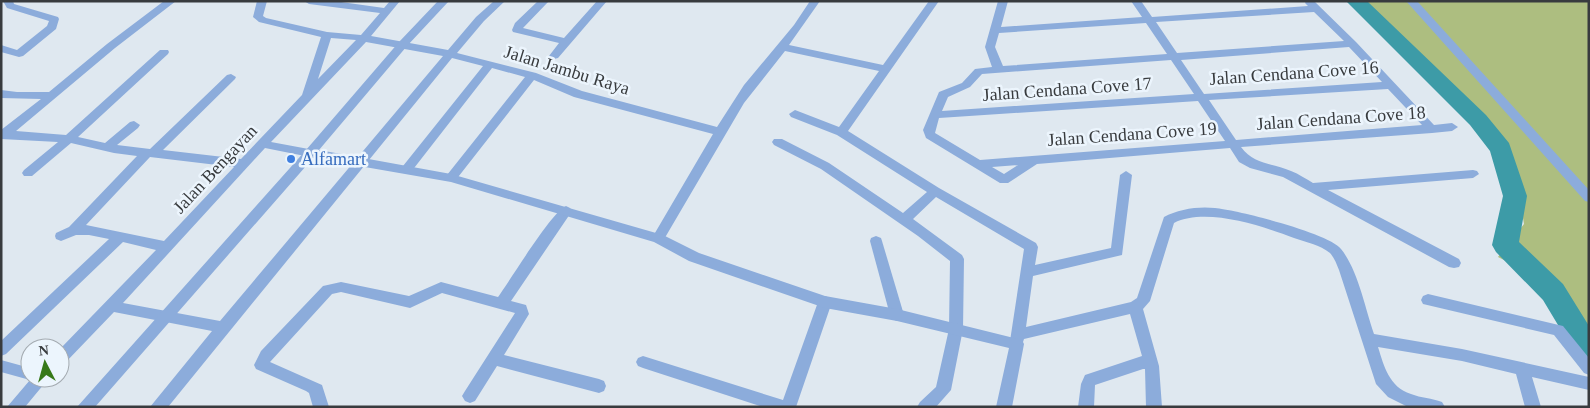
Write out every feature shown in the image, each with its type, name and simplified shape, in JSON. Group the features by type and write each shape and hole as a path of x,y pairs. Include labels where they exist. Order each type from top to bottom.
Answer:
{"street":[{"path":"3,136 111,46 171,1"},
{"name":"Jalan Jambu Raya","path":"262,1 258,17 263,20 327,35 403,44 450,54 532,75 578,94 720,132"},
{"path":"309,1 386,11"},
{"name":"Jalan Bengayan","path":"70,349 306,97 364,38 395,1"},
{"path":"85,407 310,153 403,44 444,1"},
{"path":"158,407 225,328 359,162 480,19 500,1"},
{"path":"544,1 517,30 566,42"},
{"path":"554,56 602,1"},
{"path":"658,238 720,132 760,71 802,24 815,1"},
{"path":"841,132 934,1"},
{"path":"999,70 990,47 1003,1"},
{"path":"1136,1 1243,159 1254,165 1287,174 1454,263"},
{"path":"1411,1 1589,198"},
{"path":"1,48 19,54 52,27 54,19 6,5"},
{"path":"995,30 1148,20 1312,5 1352,44 1432,129"},
{"path":"306,97 327,35"},
{"path":"978,164 930,135 929,130 943,95 946,92 966,85 979,71 1352,44"},
{"path":"783,47 813,55 870,64 886,69"},
{"path":"28,173 69,139 164,52"},
{"path":"407,169 490,64"},
{"path":"451,178 532,75"},
{"path":"61,236 74,230 151,152 231,77"},
{"name":"Jalan Cendana Cove 16","path":"1201,97 1389,85"},
{"path":"1,94 18,96 53,95"},
{"name":"Jalan Cendana Cove 17","path":"935,115 1201,97"},
{"path":"795,114 841,132 935,191 1031,247 1018,339 1004,407"},
{"path":"108,147 134,125"},
{"name":"Jalan Cendana Cove 18","path":"1232,144 1452,127"},
{"path":"3,136 69,139 181,158 244,164"},
{"path":"778,142 825,166 957,259 956,329 943,390 925,407"},
{"path":"263,144 451,178 658,238 694,257 825,302 897,315 956,329 1018,339 1134,307 1143,301 1168,220 1178,215 1214,212 1261,221 1323,243 1336,251 1346,270 1381,379 1391,392 1406,403 1438,407"},
{"name":"Jalan Cendana Cove 19","path":"978,164 1232,144"},
{"name":"Jalan Cendana Cove 19","path":"978,164 1004,180 1034,160"},
{"path":"1312,187 1473,174"},
{"path":"1028,272 1117,251 1126,175"},
{"path":"904,220 935,191"},
{"path":"502,303 566,211"},
{"path":"74,230 89,230 167,247"},
{"path":"1,350 120,238"},
{"path":"876,241 897,315"},
{"path":"321,407 317,398 317,390 261,365 266,355 328,290 341,287 370,295 410,302 441,287 521,309 522,311 494,359 470,396"},
{"path":"1428,300 1558,330 1589,369"},
{"path":"643,362 786,407 825,302"},
{"path":"112,306 225,328"},
{"path":"1134,307 1152,366 1154,407"},
{"path":"1368,339 1462,355 1589,384"},
{"path":"494,359 599,386"},
{"path":"1086,407 1090,380 1144,362 1152,366"},
{"path":"1,366 20,371"},
{"path":"1522,370 1533,407"},
{"path":"15,407 33,388"}],"green space":[{"path":"1364,1 1589,1 1589,370 1577,360 1553,305 1518,267 1498,257 1524,224 1515,170 1494,133 1459,93"}],"waterway":[{"path":"1356,1 1478,120 1501,149 1515,196 1505,245 1553,292 1589,351"}],"place":[{"name":"Alfamart","path":"291,159"}]}
